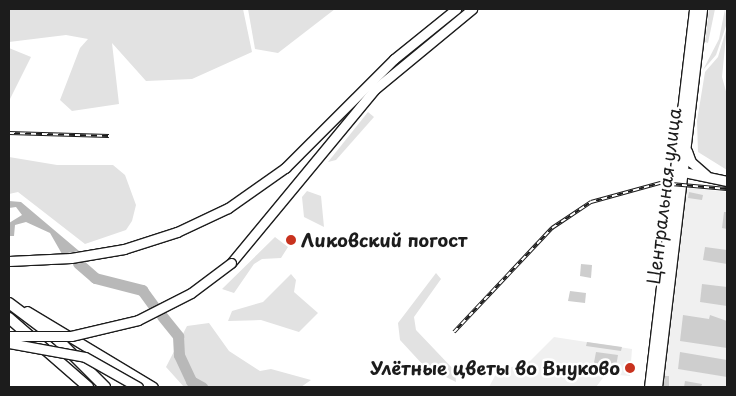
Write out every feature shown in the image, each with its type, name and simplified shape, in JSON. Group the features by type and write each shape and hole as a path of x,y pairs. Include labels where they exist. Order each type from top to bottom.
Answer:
{"main road":[{"path":"9,261 112,251 194,225 256,190 315,141 398,56 456,9"},
{"path":"9,336 71,336 138,320 184,298 231,263 375,89 472,9"},
{"name":"Центральная улица","path":"657,387 694,9"},
{"name":"Центральная улица","path":"649,387 679,170 686,148 702,9"},
{"path":"686,148 693,165 713,179"},
{"path":"679,170 727,181"},
{"path":"9,302 57,339 105,387"},
{"path":"9,302 153,387"},
{"path":"9,318 88,387"},
{"path":"9,343 85,357 138,387"}],"shaded area":[{"path":"9,9 243,9 252,52 192,79 146,81 112,43 119,104 72,111 60,100 80,48 88,39 66,35 9,42"},
{"path":"248,9 335,9 278,53 255,49"},
{"path":"709,9 715,9 708,43 705,42"},
{"path":"725,9 727,23 716,55 703,70 719,39"},
{"path":"727,27 722,77 727,95 727,170 698,152 697,121 705,72 718,57"},
{"path":"9,48 31,57 9,101"},
{"path":"368,112 374,117 336,160 328,162"},
{"path":"9,157 57,165 113,165 125,175 136,205 132,221 126,230 85,244 18,192 9,194"},
{"path":"690,188 727,192 727,387 663,387 686,190"},
{"path":"307,191 321,196 324,227 304,217 302,197"},
{"path":"9,201 21,202 79,251 62,254 50,233 26,222 15,225 14,236 9,236 9,223 22,215 16,207 9,208"},
{"path":"275,237 288,247 281,258 262,259 254,264 234,293 222,289"},
{"path":"436,273 441,279 414,317 416,330 455,371 456,382 424,366 400,340 398,323"},
{"path":"291,274 296,280 294,292 318,313 299,332 261,320 228,321 232,311 263,302"},
{"path":"209,323 229,351 260,371 271,369 311,380 301,387 184,387 166,367 187,326"},
{"path":"554,337 632,349 630,376 606,374 596,387 489,387 497,372 530,361"}],"building":[{"path":"689,192 703,195 702,200 688,198"},
{"path":"724,212 727,212 727,229 722,228"},
{"path":"705,247 727,250 727,264 703,260"},
{"path":"581,264 592,265 591,278 580,276"},
{"path":"702,284 727,287 727,306 700,302"},
{"path":"570,291 586,293 585,303 568,301"},
{"path":"683,315 709,319 710,315 727,321 727,348 680,341"},
{"path":"587,342 622,347 621,351 586,346"},
{"path":"596,352 618,355 615,372 593,368"},
{"path":"680,352 727,360 727,377 678,369"},
{"path":"664,376 669,376 669,387 663,387"},
{"path":"685,381 702,384 701,387 684,387"}],"waterway":[{"path":"78,263 95,278 142,290 155,308"},
{"path":"162,316 178,336 179,355 191,381 202,387"}],"railway":[{"path":"9,133 109,136"},
{"path":"454,332 552,228 591,202 660,183 727,189"}],"place":[{"name":"Ликовский погост","path":"291,240"},
{"name":"Улётные цветы во Внуково","path":"630,368"}]}
